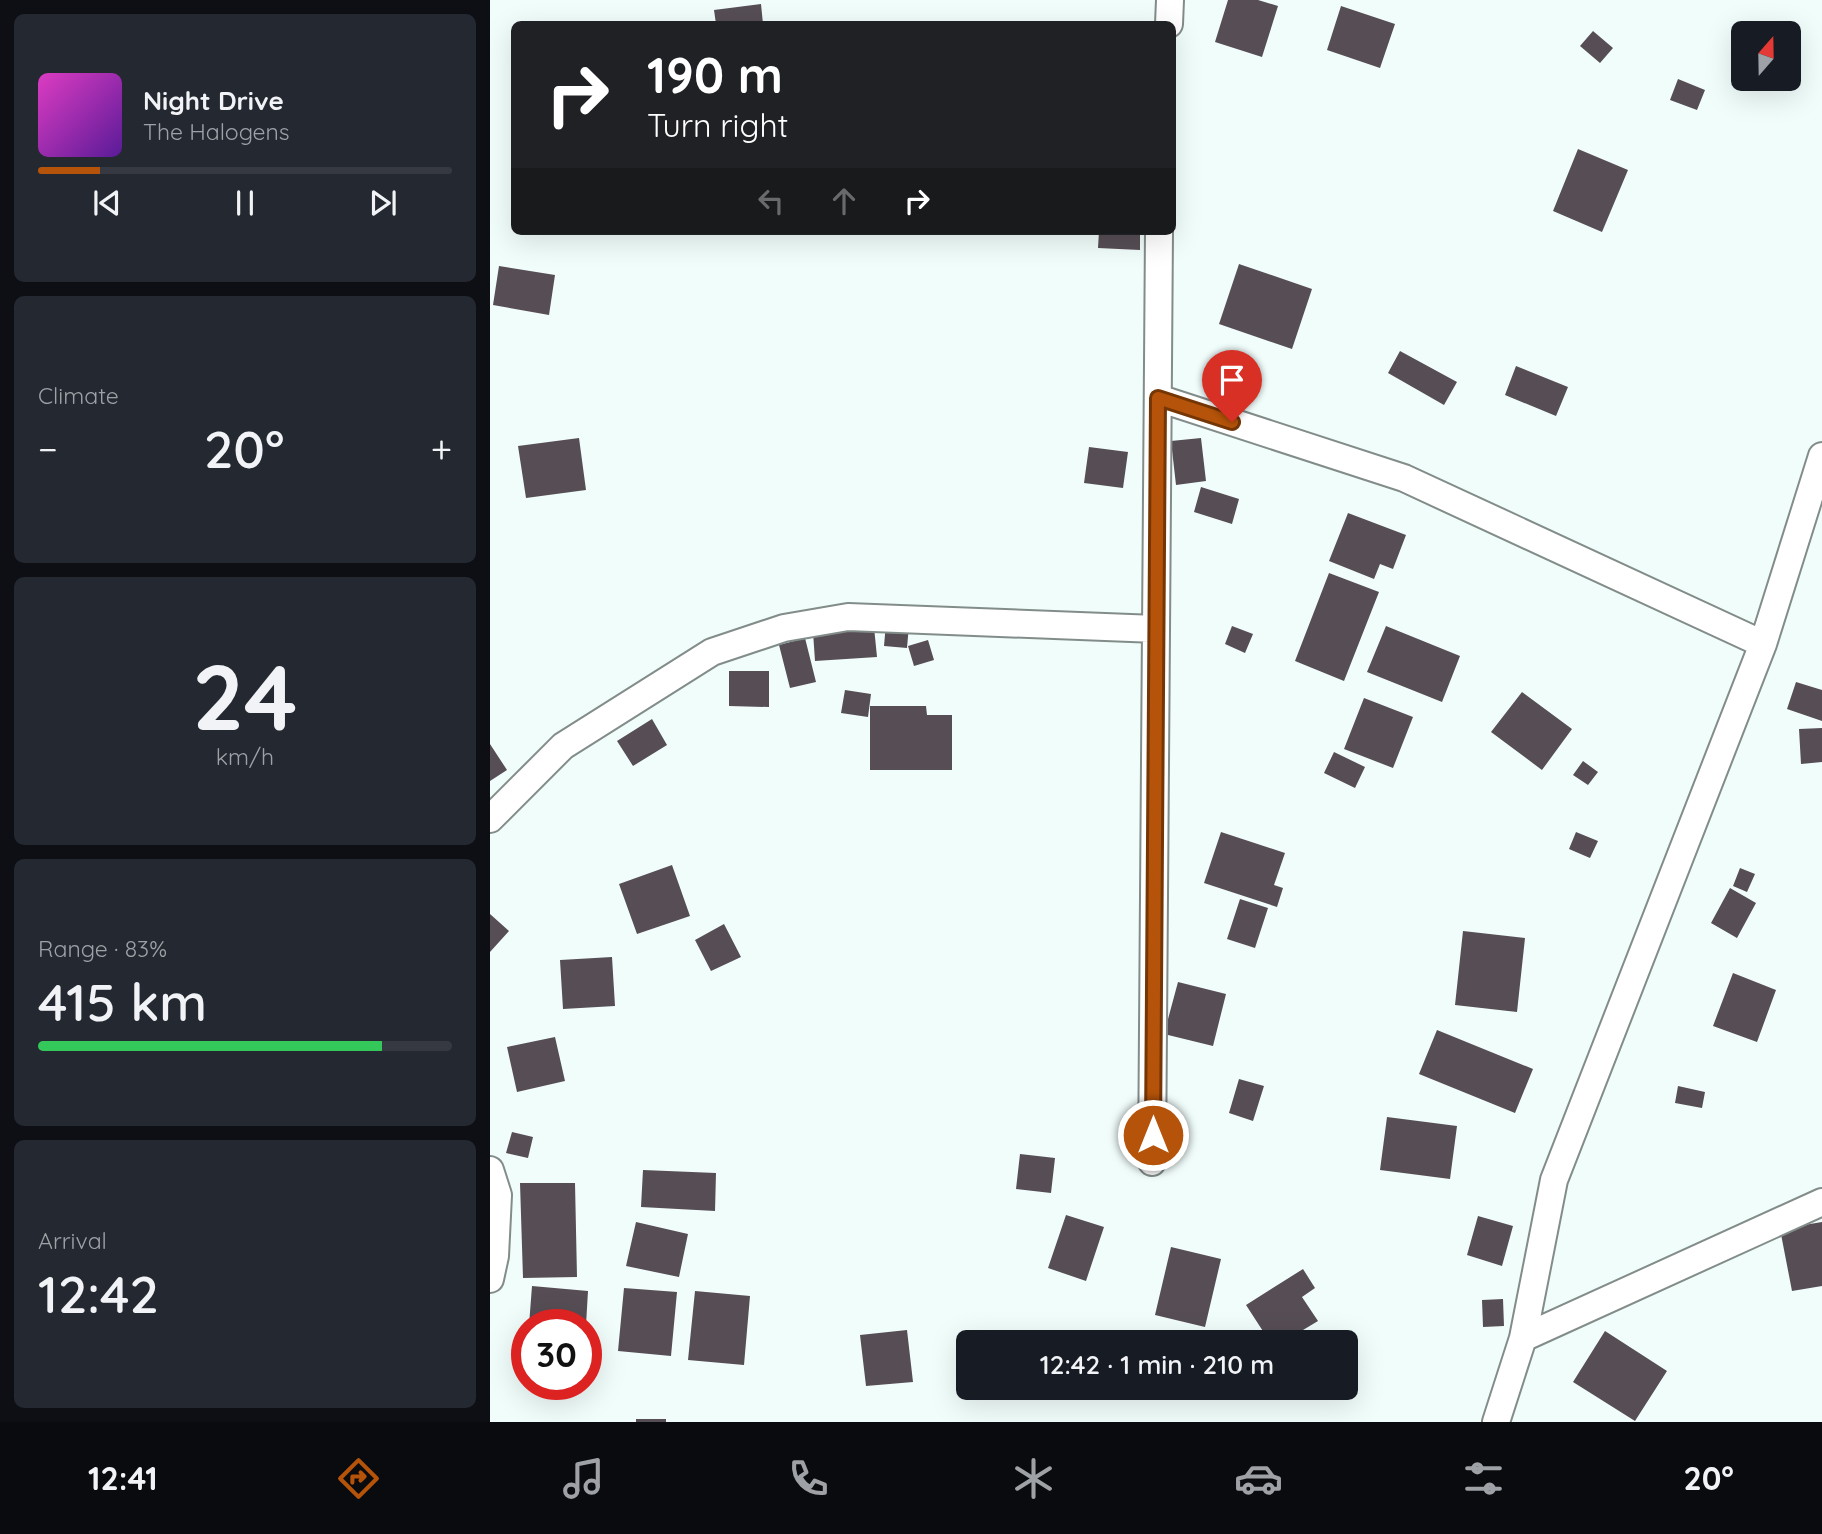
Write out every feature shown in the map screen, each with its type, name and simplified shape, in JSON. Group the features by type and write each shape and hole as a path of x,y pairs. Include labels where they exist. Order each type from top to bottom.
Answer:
{"street":[{"path":"1169,21 1170,0"},
{"path":"1152,1162 1159,235"},
{"path":"1158,398 1404,478 1763,644"},
{"path":"1496,1422 1523,1338 1554,1180 1763,644 1822,456"},
{"path":"490,819 563,746 712,652 784,628 848,617 1156,629"},
{"path":"490,1170 498,1195 495,1256 490,1279"},
{"path":"1523,1338 1822,1202"}],"building":[{"path":"1228,0 1258,0 1278,6 1262,57 1215,42"},
{"path":"761,4 763,21 716,21 714,10"},
{"path":"1341,6 1395,24 1380,68 1327,50"},
{"path":"1593,31 1613,48 1600,63 1580,46"},
{"path":"1678,79 1705,90 1697,110 1670,100"},
{"path":"1578,149 1628,170 1602,232 1553,211"},
{"path":"1099,235 1140,235 1140,250 1098,248"},
{"path":"1239,264 1312,289 1292,349 1219,324"},
{"path":"499,266 555,275 549,315 493,305"},
{"path":"1400,351 1457,382 1444,405 1388,373"},
{"path":"1516,366 1568,387 1556,416 1505,395"},
{"path":"579,438 586,490 526,498 518,446"},
{"path":"1201,438 1206,481 1176,485 1171,441"},
{"path":"1089,447 1128,452 1123,488 1084,483"},
{"path":"1201,487 1239,499 1232,524 1194,512"},
{"path":"1348,513 1406,535 1393,569 1380,564 1374,579 1329,561"},
{"path":"1329,573 1379,592 1344,681 1295,661"},
{"path":"886,623 909,625 907,648 884,646"},
{"path":"1232,626 1253,634 1245,653 1225,644"},
{"path":"1386,626 1460,656 1442,702 1367,672"},
{"path":"874,627 877,657 815,661 813,632"},
{"path":"805,638 816,682 790,688 779,645"},
{"path":"928,640 934,660 914,666 908,646"},
{"path":"729,671 769,671 769,707 729,706"},
{"path":"1796,682 1822,690 1822,721 1787,709"},
{"path":"845,690 871,694 868,717 841,713"},
{"path":"1522,692 1572,729 1542,770 1491,732"},
{"path":"1364,698 1413,717 1393,768 1344,749"},
{"path":"870,706 926,706 927,715 952,715 952,770 870,770"},
{"path":"652,719 667,745 633,766 617,741"},
{"path":"1822,728 1822,762 1801,764 1799,729"},
{"path":"490,744 507,770 490,781"},
{"path":"1334,752 1365,767 1355,788 1324,773"},
{"path":"1583,761 1598,772 1588,785 1573,775"},
{"path":"1221,832 1285,853 1274,885 1283,888 1277,907 1204,883"},
{"path":"1576,832 1598,841 1590,858 1569,849"},
{"path":"672,865 690,916 637,934 619,884"},
{"path":"1740,868 1755,874 1747,892 1733,886"},
{"path":"1730,888 1756,903 1737,938 1711,923"},
{"path":"1240,899 1268,908 1255,948 1227,939"},
{"path":"490,914 509,931 490,952"},
{"path":"724,924 741,957 711,971 695,940"},
{"path":"1463,931 1525,938 1517,1012 1455,1005"},
{"path":"612,957 615,1006 563,1009 560,960"},
{"path":"1733,973 1776,990 1757,1042 1713,1026"},
{"path":"1178,982 1226,994 1213,1046 1164,1034"},
{"path":"1437,1030 1533,1069 1515,1113 1419,1074"},
{"path":"555,1037 565,1081 517,1092 507,1047"},
{"path":"1239,1079 1264,1086 1253,1121 1229,1113"},
{"path":"1678,1086 1705,1092 1702,1108 1675,1103"},
{"path":"1387,1117 1457,1126 1450,1179 1380,1170"},
{"path":"512,1132 533,1137 528,1158 506,1153"},
{"path":"1020,1154 1055,1158 1051,1193 1016,1189"},
{"path":"643,1170 716,1173 715,1211 641,1207"},
{"path":"520,1183 575,1183 577,1277 523,1278"},
{"path":"1066,1215 1104,1227 1086,1281 1048,1268"},
{"path":"1478,1216 1513,1226 1502,1266 1467,1255"},
{"path":"636,1222 688,1234 679,1277 626,1266"},
{"path":"1822,1222 1822,1286 1792,1291 1780,1229"},
{"path":"1171,1247 1221,1259 1205,1327 1155,1315"},
{"path":"1303,1269 1315,1288 1302,1297 1318,1321 1303,1330 1262,1330 1246,1305"},
{"path":"532,1286 588,1291 587,1309 530,1309"},
{"path":"624,1288 677,1292 671,1356 618,1351"},
{"path":"695,1291 750,1296 744,1365 688,1360"},
{"path":"1503,1299 1504,1326 1483,1327 1482,1300"},
{"path":"907,1330 913,1382 866,1386 860,1335"},
{"path":"1605,1331 1667,1371 1635,1421 1573,1382"},
{"path":"636,1419 666,1419 666,1422 636,1422"}],"route":[{"path":"1153,1135 1158,398 1232,422"}]}
